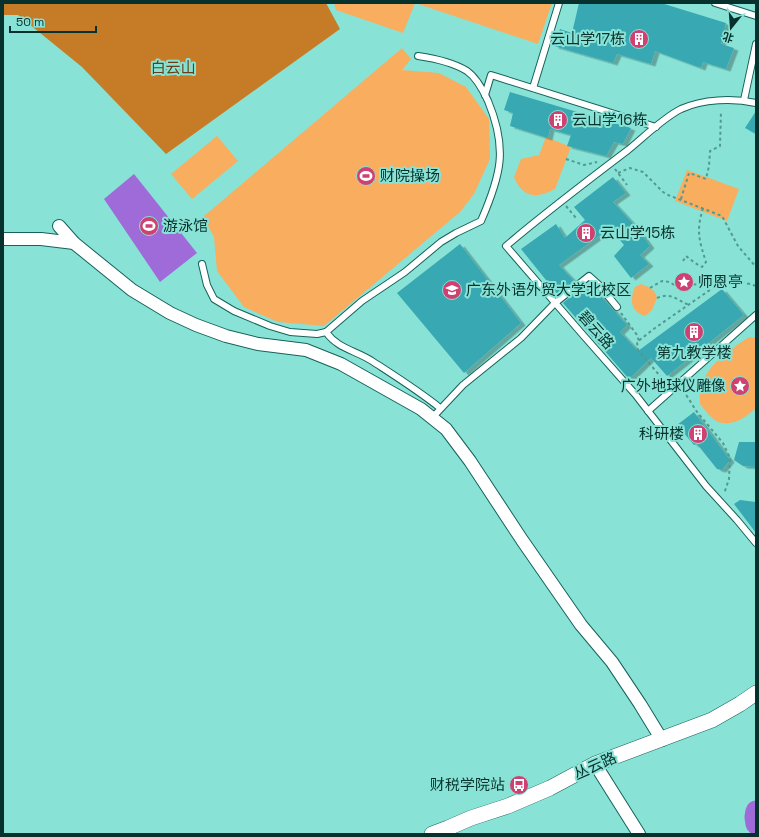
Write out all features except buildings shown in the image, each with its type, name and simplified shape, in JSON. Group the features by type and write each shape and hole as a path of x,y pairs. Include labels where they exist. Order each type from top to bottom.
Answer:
{"street":[{"path":"59,226 74,243 132,290 170,313 196,325 226,336 258,344 306,350 341,364 421,409 446,429 470,461 577,620 612,662 662,740"},
{"path":"3,239 41,239 74,243"},
{"name":"丛云路","path":"432,834 448,832 471,818 508,806 550,788 595,764 712,720 756,693"},
{"path":"595,764 639,834"}],"lane":[{"path":"533,88 559,3"},
{"path":"715,3 756,16"},
{"path":"744,100 756,44"},
{"path":"202,264 214,299 234,311 270,326 290,332 317,334 326,332 362,301 405,272 440,242 481,221 498,177 500,156 498,128 478,81 467,71 439,59 418,56"},
{"path":"485,95 491,75 656,127"},
{"name":"碧云路","path":"756,103 744,100 712,100 681,109 538,218 506,246 636,394 706,486 756,543"},
{"path":"432,418 463,385 522,338 555,303 590,276 617,307"},
{"path":"648,411 756,315"},
{"path":"326,332 332,341 370,360 440,408"}],"path":[{"path":"681,200 689,173 706,180 710,151 720,146 721,111"},
{"path":"566,159 584,165 599,162 610,163 628,185"},
{"path":"618,173 630,168 643,172 662,192 722,216 738,246 756,267"},
{"path":"562,201 576,218"},
{"path":"683,261 686,256 702,267 706,262 699,240 698,227 703,208"},
{"path":"650,288 662,281 670,282 678,288 689,284 715,287"},
{"path":"672,390 638,350 637,342 715,287 727,283 740,282 756,286"},
{"path":"608,296 621,290 632,293"},
{"path":"657,298 664,295 673,296 690,305"},
{"path":"617,307 640,341"},
{"path":"678,384 697,412 723,443 730,458 729,478 720,501"}],"shaded area":[{"path":"334,3 415,3 403,33 336,10"},
{"path":"415,3 552,3 538,44"},
{"name":"财院操场","path":"402,48 411,59 402,70 439,73 466,87 489,119 490,159 474,194 460,212 324,326 278,322 244,307 217,271 214,237 203,217"},
{"path":"217,136 238,161 192,199 171,174"},
{"path":"546,137 571,147 555,189 542,194 531,195 521,189 514,177 521,159 539,155"},
{"path":"687,170 739,189 727,221 675,201"},
{"name":"游泳馆","path":"134,174 197,253 160,282 104,199"},
{"path":"641,284 652,289 657,298 652,310 645,316 640,314 632,304 632,296 635,287"},
{"path":"749,337 756,338 756,408 744,418 734,422 724,423 715,421 700,404 700,388 703,380 713,365 734,347"}],"green space":[{"name":"白云山","path":"3,3 326,3 340,29 166,154 82,67 18,15 3,15"}],"waterway":[{"path":"756,811 756,824"}],"place":[{"name":"云山学17栋","path":"639,39"},
{"name":"云山学16栋","path":"558,120"},
{"name":"财院操场","path":"366,176"},
{"name":"游泳馆","path":"149,226"},
{"name":"云山学15栋","path":"586,233"},
{"name":"师恩亭","path":"684,282"},
{"name":"广东外语外贸大学北校区","path":"452,290"},
{"name":"第九教学楼","path":"694,332"},
{"name":"广外地球仪雕像","path":"740,386"},
{"name":"科研楼","path":"698,434"},
{"name":"财税学院站","path":"519,785"}]}
